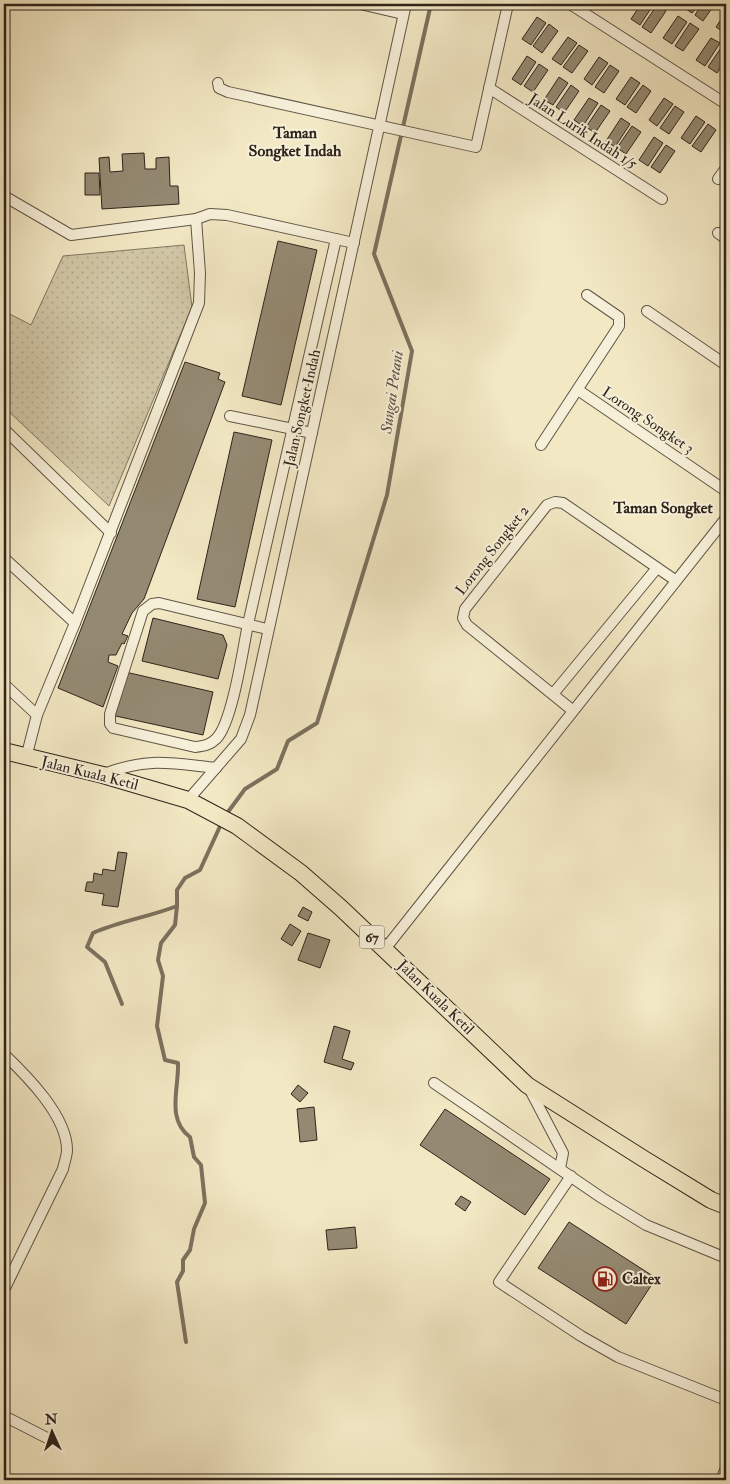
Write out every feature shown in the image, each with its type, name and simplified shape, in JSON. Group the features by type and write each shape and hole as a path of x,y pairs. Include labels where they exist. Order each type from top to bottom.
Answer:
{"main road":[{"name":"Jalan Kuala Ketil","path":"4,751 26,758 103,775 188,800 238,826 301,873 385,948 527,1085 712,1200 726,1206"}],"street":[{"path":"360,4 404,9"},
{"path":"218,82 219,88 228,92 476,147 508,4"},
{"path":"570,4 726,104"},
{"name":"Jalan Songket Indah","path":"188,800 241,739 247,723 404,9"},
{"name":"Jalan Lurik Indah 1/5","path":"489,88 662,199"},
{"path":"718,179 726,168"},
{"path":"4,196 71,235 196,219 210,214 227,214 354,243"},
{"path":"26,758 37,715 111,533 199,303 200,273 196,219"},
{"path":"267,629 248,624 158,603 152,604 143,611 110,714 110,724 113,728 196,747 208,745 222,731 248,624 336,239"},
{"name":"Lorong Songket 3","path":"541,445 619,326 620,321 614,313 587,295"},
{"path":"647,311 726,365"},
{"name":"Lorong Songket 3","path":"578,390 726,491"},
{"path":"230,416 312,433"},
{"path":"4,430 111,533"},
{"name":"Lorong Songket 2","path":"553,694 467,625 463,618 465,609 546,505 563,502 675,580"},
{"path":"385,948 726,518"},
{"path":"4,558 75,623"},
{"path":"572,710 553,694 657,568"},
{"path":"4,684 37,715"},
{"path":"103,775 129,765 150,762 216,768"},
{"path":"4,1054 36,1087 53,1112 62,1129 67,1150 63,1169 4,1290"},
{"path":"434,1083 571,1176 646,1224 726,1258"},
{"path":"527,1085 563,1153 560,1168"},
{"path":"571,1176 500,1282 581,1336 618,1357 726,1400"},
{"path":"4,1416 49,1439"},
{"path":"721,1480 726,1468"}],"shaded area":[{"path":"184,245 192,307 109,506 4,407 4,311 31,325 63,256"}],"building":[{"path":"641,4 654,4 640,25 631,19"},
{"path":"686,4 699,4 692,13 683,7"},
{"path":"702,4 715,4 703,21 695,15"},
{"path":"657,5 666,11 651,33 642,27"},
{"path":"726,12 726,31 725,33 716,27"},
{"path":"678,16 687,22 672,44 663,38"},
{"path":"537,17 546,23 531,45 522,39"},
{"path":"690,23 699,29 683,51 675,46"},
{"path":"549,24 558,31 542,53 533,46"},
{"path":"568,37 577,43 561,65 552,59"},
{"path":"711,38 720,43 705,66 696,60"},
{"path":"579,45 588,51 572,73 563,67"},
{"path":"723,45 726,47 726,59 717,73 708,67"},
{"path":"527,56 536,62 521,85 512,79"},
{"path":"599,57 608,63 592,85 584,79"},
{"path":"539,64 548,70 533,92 524,86"},
{"path":"610,65 619,71 604,93 595,87"},
{"path":"559,77 568,83 553,105 544,100"},
{"path":"631,77 640,83 625,105 616,99"},
{"path":"571,85 579,91 564,113 556,107"},
{"path":"643,85 651,91 636,113 627,107"},
{"path":"589,98 598,103 583,126 574,120"},
{"path":"664,98 673,104 657,126 649,120"},
{"path":"601,105 610,111 595,133 586,127"},
{"path":"675,106 684,112 669,134 660,128"},
{"path":"696,116 705,122 690,144 681,138"},
{"path":"621,118 630,124 615,147 606,141"},
{"path":"708,124 716,130 701,152 692,146"},
{"path":"632,126 641,132 626,154 617,148"},
{"path":"654,137 663,143 648,166 639,160"},
{"path":"666,145 675,151 660,173 651,167"},
{"path":"144,153 145,169 156,169 156,158 169,157 170,186 178,186 179,204 102,209 99,158 109,157 110,172 123,171 122,154"},
{"path":"85,173 99,173 100,195 85,195"},
{"path":"278,241 317,250 281,405 242,396"},
{"path":"185,362 220,373 218,379 225,382 144,599 132,613 122,634 128,636 124,644 122,643 116,655 109,655 108,662 118,666 103,707 58,688"},
{"path":"234,432 272,440 235,607 197,599"},
{"path":"153,618 223,635 227,645 218,679 142,661"},
{"path":"121,671 213,692 203,735 111,715"},
{"path":"118,852 127,853 118,907 102,905 104,894 85,891 87,882 93,882 94,873 102,875 103,869 115,871"},
{"path":"303,907 312,912 308,921 298,916"},
{"path":"290,924 301,931 292,946 281,939"},
{"path":"308,933 330,940 320,968 298,960"},
{"path":"334,1026 350,1031 342,1059 354,1063 351,1070 324,1062"},
{"path":"298,1085 308,1093 300,1102 291,1094"},
{"path":"314,1107 317,1140 300,1142 297,1109"},
{"path":"445,1109 550,1179 525,1215 420,1145"},
{"path":"461,1196 471,1202 465,1211 455,1204"},
{"path":"569,1222 656,1278 626,1324 538,1268"},
{"path":"355,1227 357,1248 328,1250 326,1230"}],"waterway":[{"name":"Sungai Petani","path":"225,816 245,789 277,769 288,741 317,723 387,495 412,351 374,254 431,4"},
{"path":"122,1004 105,962 87,947 93,933 177,906 177,890 185,878 200,870 222,822"},
{"path":"177,906 175,925 161,943 158,960 163,976 157,1026 165,1060 178,1063 176,1113 178,1122 190,1137 194,1157 201,1165 205,1203 194,1229 190,1250 183,1260 183,1271 177,1282 186,1342"}],"place":[{"name":"Caltex","path":"605,1279"}],"district":[{"name":"Taman Songket Indah","path":"295,141"},
{"name":"Taman Songket","path":"663,507"}]}
